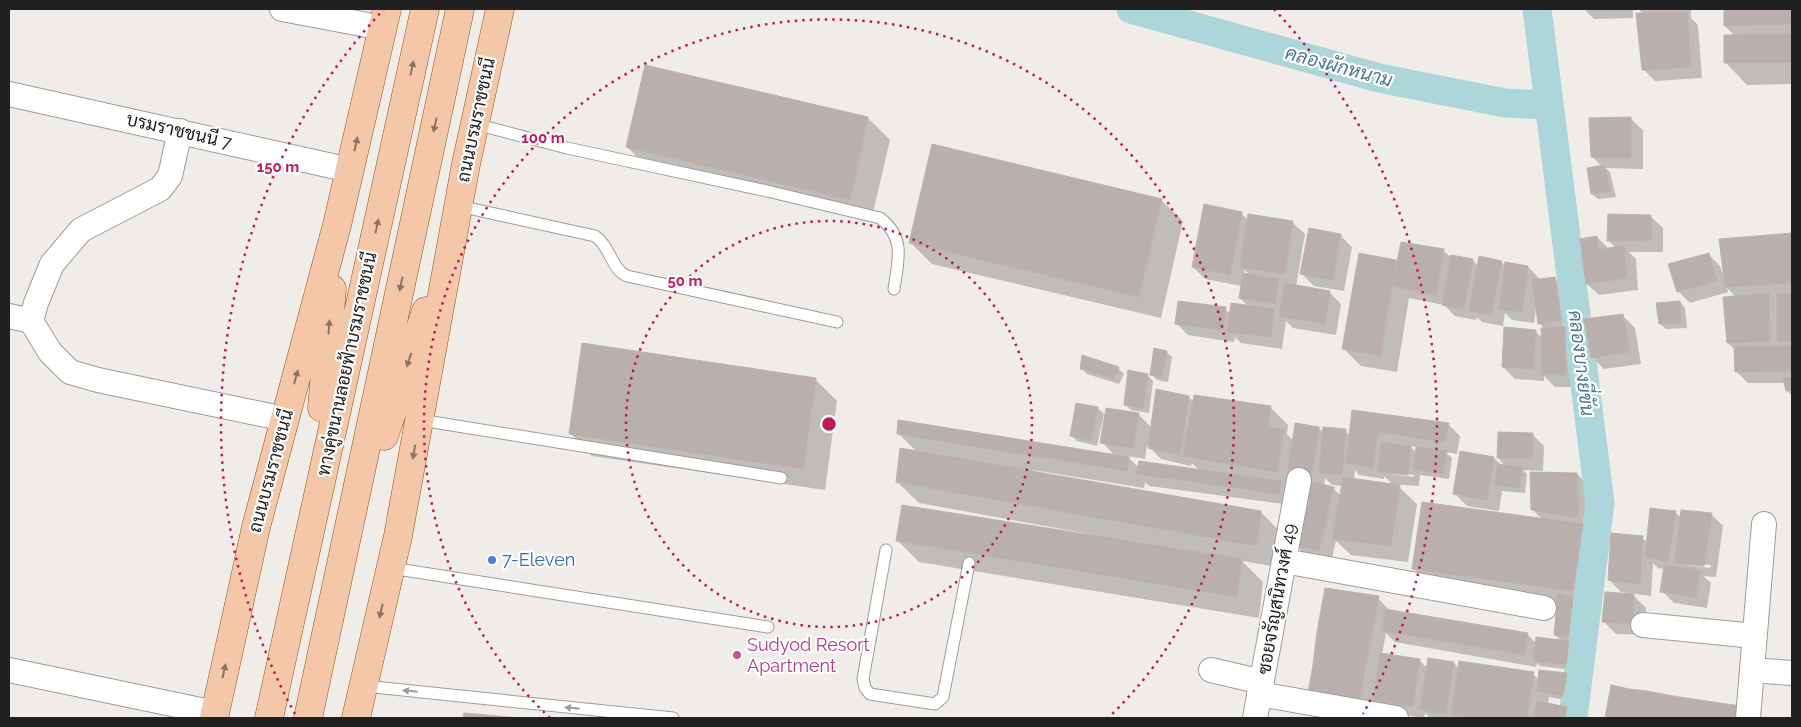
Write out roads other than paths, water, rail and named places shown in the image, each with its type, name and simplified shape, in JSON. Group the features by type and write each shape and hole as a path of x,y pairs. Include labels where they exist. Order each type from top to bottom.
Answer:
{"main road":[{"name":"ทางคู่ขนานลอยฟ้าบรมราชชนนี","path":"269,718 425,9"},
{"name":"ทางคู่ขนานลอยฟ้าบรมราชชนนี","path":"308,718 460,9"},
{"name":"ถนนบรมราชชนนี","path":"356,718 390,568 420,420 466,164 500,9"},
{"name":"ถนนบรมราชชนนี","path":"215,716 256,527 337,225 385,18"},
{"name":"ถนนบรมราชชนนี","path":"320,718 360,526 373,474 388,422 456,219"},
{"name":"ถนนบรมราชชนนี","path":"255,718 315,465 323,404 337,225"}],"street":[{"path":"282,9 385,18"},
{"name":"บรมราชชนนี 7","path":"9,94 350,170"},
{"path":"180,131 170,176 160,189 81,230 52,264 36,303 20,318 70,372 98,380 284,419"},
{"name":"ซอยจรัญสนิทวงศ์ 49","path":"1255,718 1298,480"},
{"path":"1748,718 1764,524"},
{"path":"1284,561 1544,608"},
{"path":"1643,625 1755,636"},
{"path":"9,670 215,716"},
{"path":"1211,670 1260,688 1396,718"},
{"path":"1752,670 1792,673"}],"lane":[{"path":"475,124 567,148 767,191 880,218 889,225 896,236 898,244 899,255 894,289"},
{"path":"456,219 595,236 607,248 620,272 627,276 837,322"},
{"path":"420,420 781,478"},
{"path":"886,550 863,679 865,688 870,694 935,704 943,697 969,563"},
{"path":"390,568 768,627"},
{"path":"364,686 673,718"}],"waterway":[{"name":"คลองผักหนาม","path":"1131,9 1379,78 1505,103 1549,105"},
{"name":"คลองบางยี่ขัน","path":"1537,9 1600,503 1573,718"}],"place":[{"name":"7-Eleven","path":"492,560"},
{"name":"Sudyod Resort Apartment","path":"737,655"}]}
